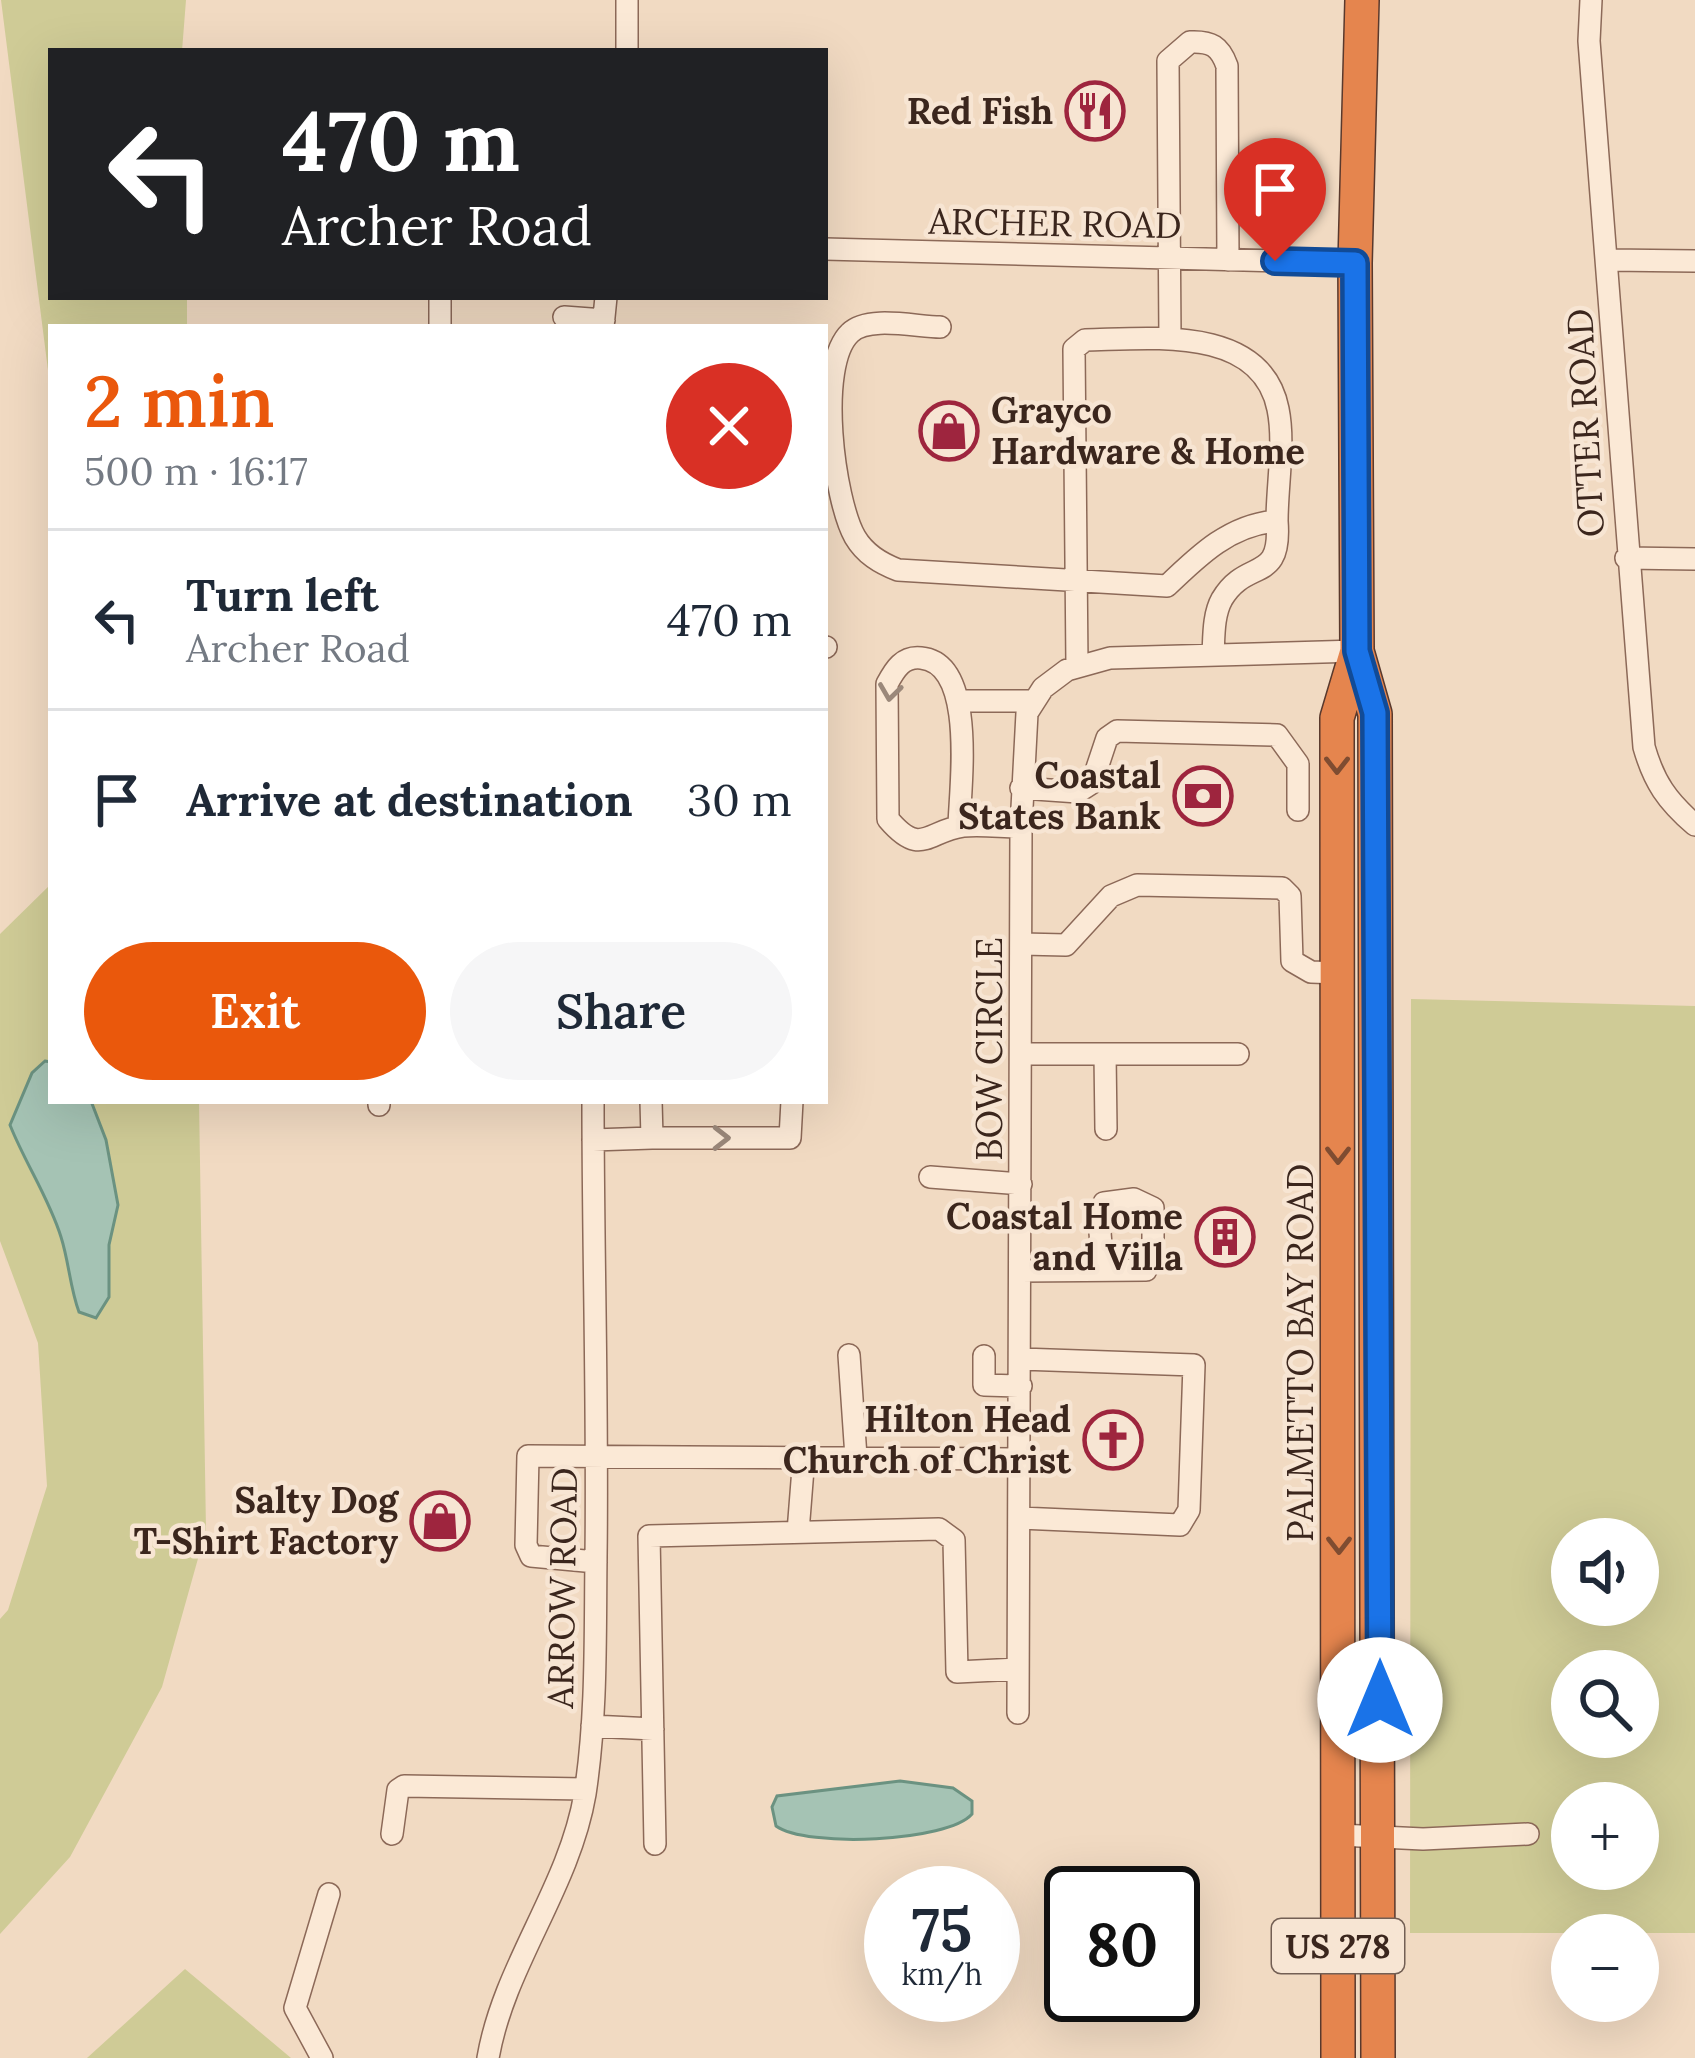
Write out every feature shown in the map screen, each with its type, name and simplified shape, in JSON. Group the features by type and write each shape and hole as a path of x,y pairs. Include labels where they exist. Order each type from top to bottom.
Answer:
{"highway":[{"name":"PALMETTO BAY ROAD","path":"1362,0 1355,263 1357,651 1375,713 1378,2058"},
{"name":"PALMETTO BAY ROAD","path":"1338,2058 1337,718 1357,651"}],"street":[{"path":"627,0 627,48"},
{"name":"OTTER ROAD","path":"1591,0 1589,41 1644,747 1652,778 1670,804 1695,825"},
{"path":"1170,339 1168,61 1190,42 1207,41 1222,50 1227,66 1228,260"},
{"name":"ARCHER ROAD","path":"828,249 1355,263"},
{"path":"1608,260 1695,261"},
{"path":"563,314 603,324"},
{"path":"940,328 866,325 850,332 836,354 830,379 841,506 857,541 877,562 898,570 1167,586 1221,539 1257,523 1277,521"},
{"path":"1077,665 1074,349 1085,340 1197,338 1241,358 1268,383 1278,410 1280,551 1273,562 1241,580 1220,602 1213,655"},
{"path":"1626,558 1695,559"},
{"path":"961,701 1033,700 1077,665 1110,658 1357,651"},
{"path":"959,826 961,701 948,674 928,658 913,658 896,666 887,684 888,819 911,840 929,841 959,826 1021,827"},
{"name":"BOW CIRCLE","path":"1018,1713 1021,788 1023,731 1033,700"},
{"path":"1021,788 1078,792 1092,783 1107,738 1117,731 1277,735 1298,764 1298,810"},
{"path":"1022,944 1066,945 1111,896 1137,885 1282,888 1290,896 1292,961 1311,972 1338,973"},
{"path":"1022,1054 1238,1054"},
{"path":"1105,1054 1106,1129"},
{"name":"ARROW ROAD","path":"488,2058 506,1998 565,1867 585,1789 592,1726 597,1454 593,1104"},
{"path":"651,1104 652,1138"},
{"path":"593,1140 790,1138 792,1104"},
{"path":"930,1177 1022,1184"},
{"path":"1021,1271 1103,1270"},
{"path":"849,1355 856,1457"},
{"path":"984,1356 984,1385 1021,1386"},
{"path":"1020,1517 1180,1525 1190,1510 1194,1365 1021,1359"},
{"path":"596,1562 531,1556 526,1545 528,1456 1021,1459"},
{"path":"798,1532 804,1456"},
{"path":"655,1844 649,1536 939,1529 954,1540 957,1672 1018,1669"},
{"path":"592,1726 652,1729"},
{"path":"392,1834 398,1790 404,1786 585,1789"},
{"path":"1339,1835 1528,1834"},
{"path":"322,2058 295,2008 329,1894"}],"shaded area":[{"path":"1,0 186,0 182,48 48,48 48,300 187,300 187,324 48,324 48,370"},
{"path":"48,887 48,1104 199,1104 206,1530 162,1687 70,1857 0,1934 0,1619 8,1610 47,1486 38,1343 0,1241 0,934"},
{"path":"1411,999 1695,1006 1695,1933 1659,1933 1659,1914 1551,1914 1551,1933 1410,1933"},
{"path":"48,1062 48,1104 92,1104 106,1140 118,1205 109,1245 109,1297 96,1318 79,1312 56,1223 10,1125 32,1073"},
{"path":"900,1781 953,1788 972,1801 972,1814 935,1831 876,1839 816,1837 776,1826 772,1807 777,1796"},
{"path":"185,1969 291,2058 87,2058"}],"place":[{"name":"Red Fish","path":"1095,111"},
{"name":"Grayco Hardware & Home","path":"949,431"},
{"name":"Coastal States Bank","path":"1203,796"},
{"name":"Coastal Home and Villa","path":"1225,1237"},
{"name":"Hilton Head Church of Christ","path":"1113,1440"},
{"name":"Salty Dog T-Shirt Factory","path":"440,1521"}],"route":[{"path":"1275,261 1355,263 1357,651 1375,713 1380,1700"}]}
